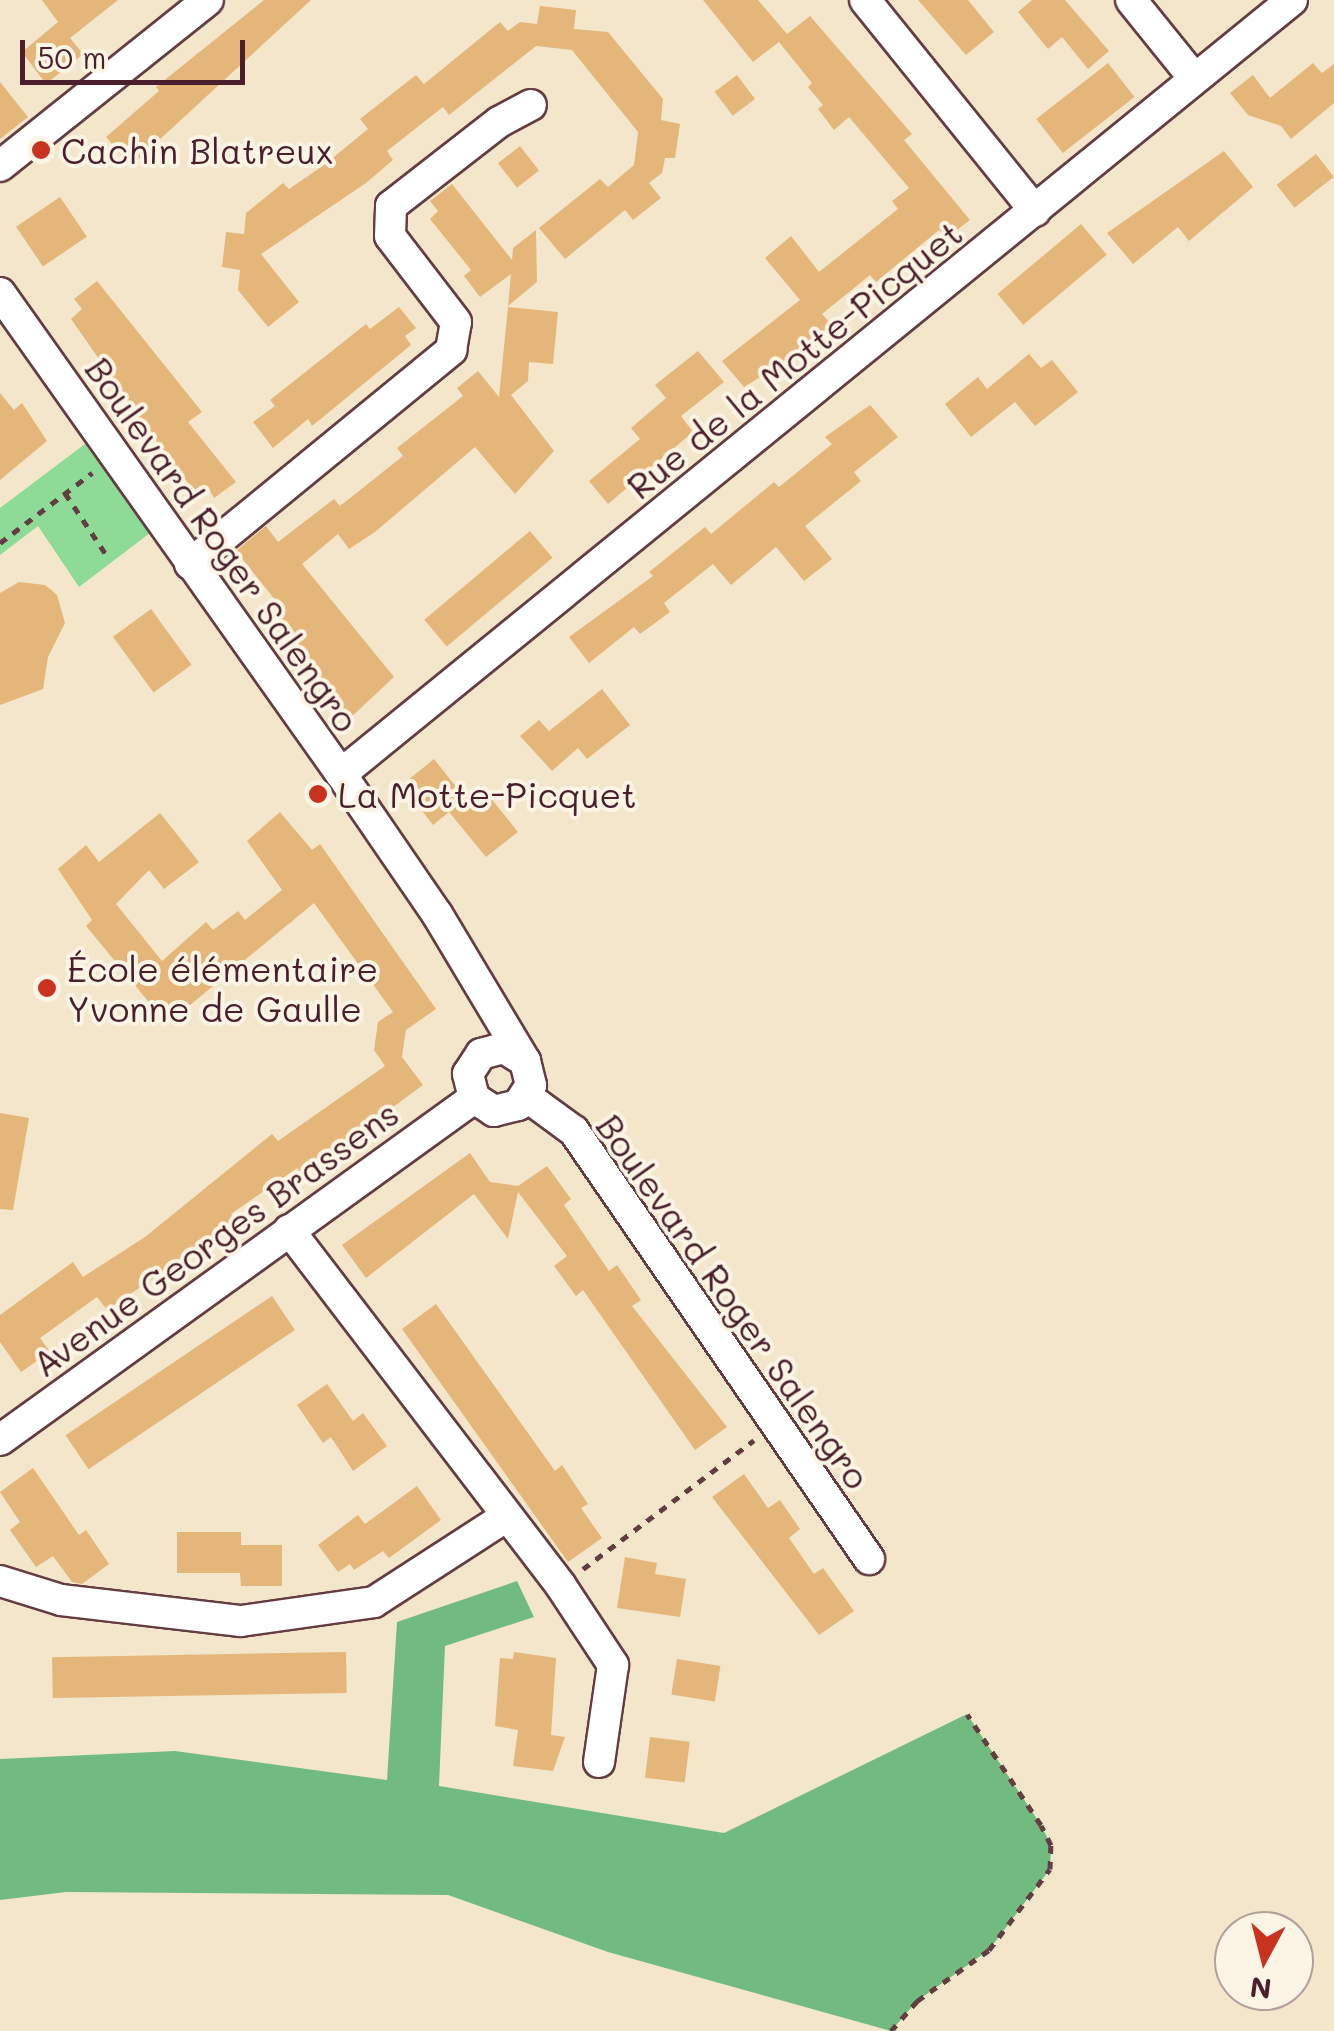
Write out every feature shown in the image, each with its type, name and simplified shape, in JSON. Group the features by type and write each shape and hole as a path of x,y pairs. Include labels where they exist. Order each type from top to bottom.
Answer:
{"street":[{"path":"0,166 208,0"},
{"path":"865,0 1035,211"},
{"path":"1130,0 1194,78"},
{"name":"Rue de la Motte-Picquet","path":"341,774 1292,0"},
{"path":"190,564 451,350 456,322 390,236 391,206 499,122 531,105"},
{"name":"Boulevard Roger Salengro","path":"1,298 341,774 525,1061"},
{"path":"473,1063 504,1048 525,1061 526,1096 494,1110 474,1098 473,1063 482,990"},
{"name":"Boulevard Roger Salengro","path":"526,1096 574,1132 870,1559"},
{"name":"Avenue Georges Brassens","path":"0,1440 474,1098"},
{"path":"289,1230 561,1586 613,1665 599,1762"},
{"path":"0,1582 61,1600 241,1621 374,1602 506,1516"}],"path":[{"path":"0,542 115,457"},
{"path":"64,493 109,559"},
{"path":"561,1586 776,1422"},
{"path":"890,2031 917,2002 989,1950 1050,1869 1051,1845 1041,1825 966,1714"}],"green space":[{"path":"85,444 150,533 79,587 38,526 0,555 0,508"},
{"path":"517,1581 534,1617 445,1646 439,1786 724,1833 967,1714 1041,1825 1051,1845 1050,1869 989,1950 917,2001 891,2031 608,1952 448,1895 66,1892 0,1900 0,1759 175,1751 387,1780 397,1622"}],"building":[{"path":"42,0 118,0 70,38 83,54 46,84 22,52 58,22"},
{"path":"264,0 311,0 131,166 106,137 159,91 156,87"},
{"path":"703,0 758,0 787,34 810,16 912,134 904,140 970,220 946,238 939,230 876,282 870,275 822,314 831,324 800,353 744,387 722,361 800,300 765,258 791,236 819,272 898,209 892,201 909,188 849,117 834,130 818,109 823,105 808,87 812,83 779,42 753,62"},
{"path":"918,0 968,0 994,32 966,55"},
{"path":"1032,0 1065,0 1109,51 1088,69 1062,37 1048,49 1018,12"},
{"path":"540,6 576,10 574,29 608,32 663,99 661,120 680,124 675,158 665,158 662,173 649,183 661,198 633,220 625,210 565,259 539,228 600,179 608,187 634,165 638,132 572,50 536,46 449,115 443,107 387,151 393,160 366,183 261,254 299,302 268,327 238,290 240,270 222,267 226,232 244,234 246,213 283,183 289,189 324,165 368,129 360,119 416,75 424,84 500,22 508,31 520,22 537,24"},
{"path":"1108,63 1134,97 1063,153 1036,119"},
{"path":"1313,63 1322,73 1334,64 1334,103 1291,139 1281,126 1248,115 1230,93 1253,75 1270,98"},
{"path":"737,75 755,99 733,116 715,92"},
{"path":"0,82 28,117 0,139"},
{"path":"520,146 539,170 517,188 498,163"},
{"path":"1224,151 1253,187 1189,241 1178,227 1133,264 1107,233"},
{"path":"1316,154 1334,177 1294,208 1277,185"},
{"path":"452,184 512,260 513,248 536,230 537,282 508,306 511,274 480,297 464,276 471,270 430,219 438,211 430,201"},
{"path":"60,197 87,237 43,266 16,227"},
{"path":"1081,224 1107,255 1023,325 998,294"},
{"path":"97,281 202,412 188,422 236,482 214,498 208,487 198,495 174,466 71,319 82,309 74,299"},
{"path":"399,307 416,328 405,336 411,345 312,426 308,419 273,448 253,422 275,406 270,400 366,324 370,329"},
{"path":"508,307 558,312 553,364 529,362 528,381 511,395 554,451 515,494 475,447 375,532 349,549 338,534 302,564 394,677 349,719 279,615 284,611 236,551 266,526 278,542 334,499 340,506 403,456 397,448 463,396 457,388 478,371 499,397"},
{"path":"698,351 724,382 681,416 693,432 608,504 589,481 640,439 631,428 666,398 655,385"},
{"path":"1029,354 1041,368 1052,360 1078,392 1035,426 1015,402 971,437 945,404 978,377 987,389"},
{"path":"0,393 14,410 22,403 47,441 0,480"},
{"path":"870,405 898,437 854,472 861,481 805,526 832,559 804,581 776,547 731,585 713,564 664,603 670,612 640,634 634,627 589,663 569,637 653,576 649,572 705,527 711,534 774,482 779,487 832,444 825,437"},
{"path":"530,531 552,558 447,647 424,620"},
{"path":"19,582 45,585 57,595 65,623 48,657 43,689 0,705 0,593"},
{"path":"151,609 192,665 154,692 113,637"},
{"path":"602,689 630,725 587,759 578,748 552,771 520,736 539,720 549,731"},
{"path":"434,759 465,798 481,786 518,832 486,857 449,812 433,825 402,785"},
{"path":"280,812 312,850 320,844 436,1009 406,1030 402,1057 423,1085 302,1174 297,1168 231,1214 236,1222 107,1310 97,1297 40,1338 50,1352 21,1372 0,1342 0,1315 73,1262 83,1277 145,1237 272,1134 278,1141 385,1066 374,1050 378,1022 393,1012 314,903 167,1024 86,926 92,920 58,869 86,845 99,862 160,813 199,862 164,889 149,870 116,904 162,961 206,922 213,930 238,911 245,920 282,890 247,841"},
{"path":"0,1113 29,1118 13,1210 0,1209"},
{"path":"470,1153 490,1182 518,1186 547,1166 571,1199 564,1205 609,1271 617,1265 641,1300 632,1306 727,1427 695,1450 583,1290 576,1296 554,1266 567,1256 518,1192 508,1239 474,1194 366,1278 342,1245"},
{"path":"272,1296 295,1330 88,1469 66,1435"},
{"path":"436,1304 555,1471 562,1465 588,1504 581,1508 602,1538 568,1562 402,1329"},
{"path":"327,1384 353,1421 363,1413 387,1446 353,1471 331,1437 323,1443 297,1405"},
{"path":"33,1468 79,1535 86,1530 109,1564 82,1584 72,1582 53,1556 36,1567 10,1530 20,1522 0,1492"},
{"path":"744,1474 768,1508 780,1500 800,1529 789,1538 814,1574 823,1568 854,1611 819,1635 712,1497"},
{"path":"417,1486 441,1520 389,1558 383,1551 354,1570 350,1564 338,1572 318,1545 358,1515 365,1524"},
{"path":"177,1532 241,1532 241,1545 282,1545 282,1586 241,1586 240,1573 177,1573"},
{"path":"625,1557 657,1563 655,1574 686,1579 680,1617 617,1608"},
{"path":"346,1652 347,1693 53,1698 52,1657"},
{"path":"514,1652 556,1658 551,1735 565,1737 553,1771 513,1766 518,1730 495,1726 500,1658 513,1659"},
{"path":"677,1659 720,1666 715,1701 671,1695"},
{"path":"650,1737 690,1742 685,1783 645,1778"}],"place":[{"name":"Cachin Blatreux","path":"41,150"},
{"name":"La Motte-Picquet","path":"318,794"},
{"name":"École élémentaire Yvonne de Gaulle","path":"47,988"}]}
